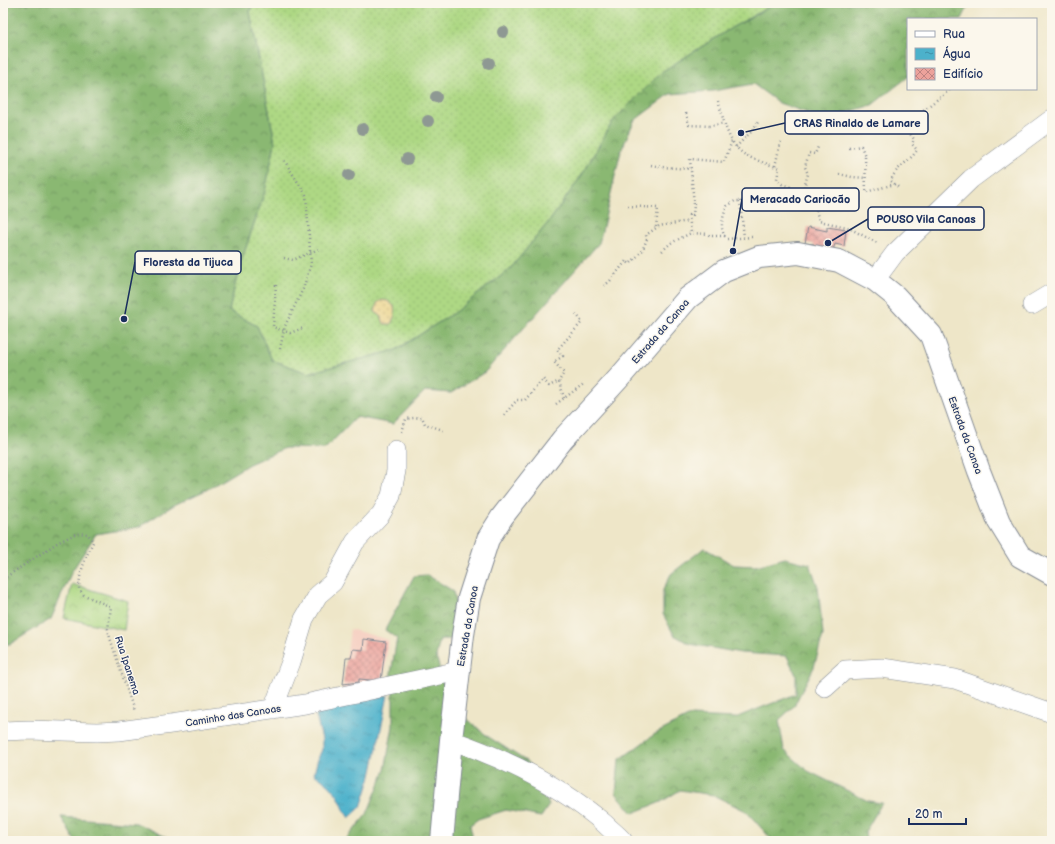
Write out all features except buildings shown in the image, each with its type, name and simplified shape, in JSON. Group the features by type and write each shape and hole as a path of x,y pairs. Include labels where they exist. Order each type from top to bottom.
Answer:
{"street":[{"path":"875,280 895,253 970,179 1052,118"},
{"name":"Estrada da Canoa","path":"442,841 451,740 469,598 488,539 502,517 563,439 619,378 688,298 724,271 759,257 798,253 839,261 875,280 895,296 931,335 979,471 999,522 1020,556 1052,574"},
{"path":"1032,305 1052,293"},
{"path":"273,709 291,662 304,619 318,595 333,582 355,542 381,514 391,496 396,472 396,450"},
{"path":"825,688 845,670 882,668 955,679 1052,713"},
{"name":"Caminho das Canoas","path":"3,731 119,731 305,704 459,671"},
{"path":"451,740 477,749 522,770 570,798 595,816 623,841"}],"path":[{"path":"898,187 891,181 893,174 914,156 917,150 912,144 914,139 910,134 910,128 922,117 922,111 950,90"},
{"path":"718,101 726,129 736,146 745,155 779,168 777,179 782,184 790,187 792,190 806,191 804,202 814,203 818,221 847,227 895,253"},
{"path":"686,113 689,125 710,126 724,123"},
{"path":"736,146 752,131 758,122"},
{"path":"691,233 689,215 693,215 694,205 690,158 724,162 732,140"},
{"path":"775,166 781,141"},
{"path":"849,148 861,146 865,156 866,192 895,184"},
{"path":"803,191 808,174 805,167 809,153 815,154 818,147"},
{"path":"280,349 284,331 308,275 311,264 306,195 284,160"},
{"path":"651,165 691,170"},
{"path":"839,174 866,178"},
{"path":"725,236 722,228 723,216 727,206 740,201 755,201"},
{"path":"740,201 744,237"},
{"path":"628,206 658,208 656,228"},
{"path":"604,286 610,281 626,261 630,264 642,251 647,239 646,235 659,226 689,221"},
{"path":"662,251 671,243 691,233 708,234 710,236 725,236 727,239 754,236 759,257"},
{"path":"284,258 293,260 321,248"},
{"path":"276,285 273,327 290,333 303,328"},
{"path":"504,415 517,400 525,400 543,379 549,386 559,381 564,373 554,362 563,356 557,350 582,322 575,312"},
{"path":"559,381 564,398"},
{"path":"396,450 406,419 422,417 425,424 446,431"},
{"name":"Rua Ipanema","path":"3,579 58,543 77,533 88,534 93,542 79,578 79,589 84,595 111,607 108,629 138,728"}],"shaded area":[{"path":"350,629 389,640 383,687 342,692"}],"green space":[{"path":"3,3 253,3 250,12 275,143 265,191 239,268 229,311 257,326 272,360 308,373 396,350 455,312 510,269 551,219 582,175 613,121 663,71 733,27 776,3 970,3 962,18 907,18 907,78 872,105 825,119 779,103 753,84 713,91 670,94 634,121 621,151 599,243 485,372 451,393 425,391 393,424 356,417 325,449 285,448 249,464 206,490 174,505 139,527 96,534 72,571 51,619 10,644 3,644"},
{"path":"253,3 776,3 733,27 663,71 613,121 582,175 551,219 510,269 455,312 396,350 308,373 272,360 257,326 229,311 239,268 265,191 275,143 250,12"},
{"path":"704,548 734,565 756,566 785,558 810,564 818,587 823,635 814,667 794,706 779,720 784,750 808,771 868,801 882,803 865,832 866,841 773,841 746,811 713,795 680,790 661,802 633,813 616,793 619,760 655,734 690,716 735,718 796,694 796,675 787,656 741,653 690,644 674,635 663,614 663,590 671,574"},
{"path":"427,575 453,591 458,618 456,639 440,639 436,656 446,691 466,718 487,736 529,763 549,805 541,817 506,810 478,819 470,825 473,841 345,841 367,814 385,770 393,726 393,695 390,679 397,638 385,630 414,576"},
{"path":"72,584 128,601 124,630 64,618"},
{"path":"61,817 136,823 175,841 75,841"}],"sand":[{"path":"382,300 388,301 394,306 395,315 391,324 384,324 381,316 375,312 377,303"}],"water":[{"path":"388,695 371,776 361,807 349,818 339,798 331,787 314,774 318,758 322,750 322,739 316,716 319,710"}],"place":[{"name":"CRAS Rinaldo de Lamare","path":"741,133"},
{"name":"POUSO Vila Canoas","path":"828,243"},
{"name":"Meracado Cariocão","path":"733,251"},
{"name":"Floresta da Tijuca","path":"124,319"}]}
